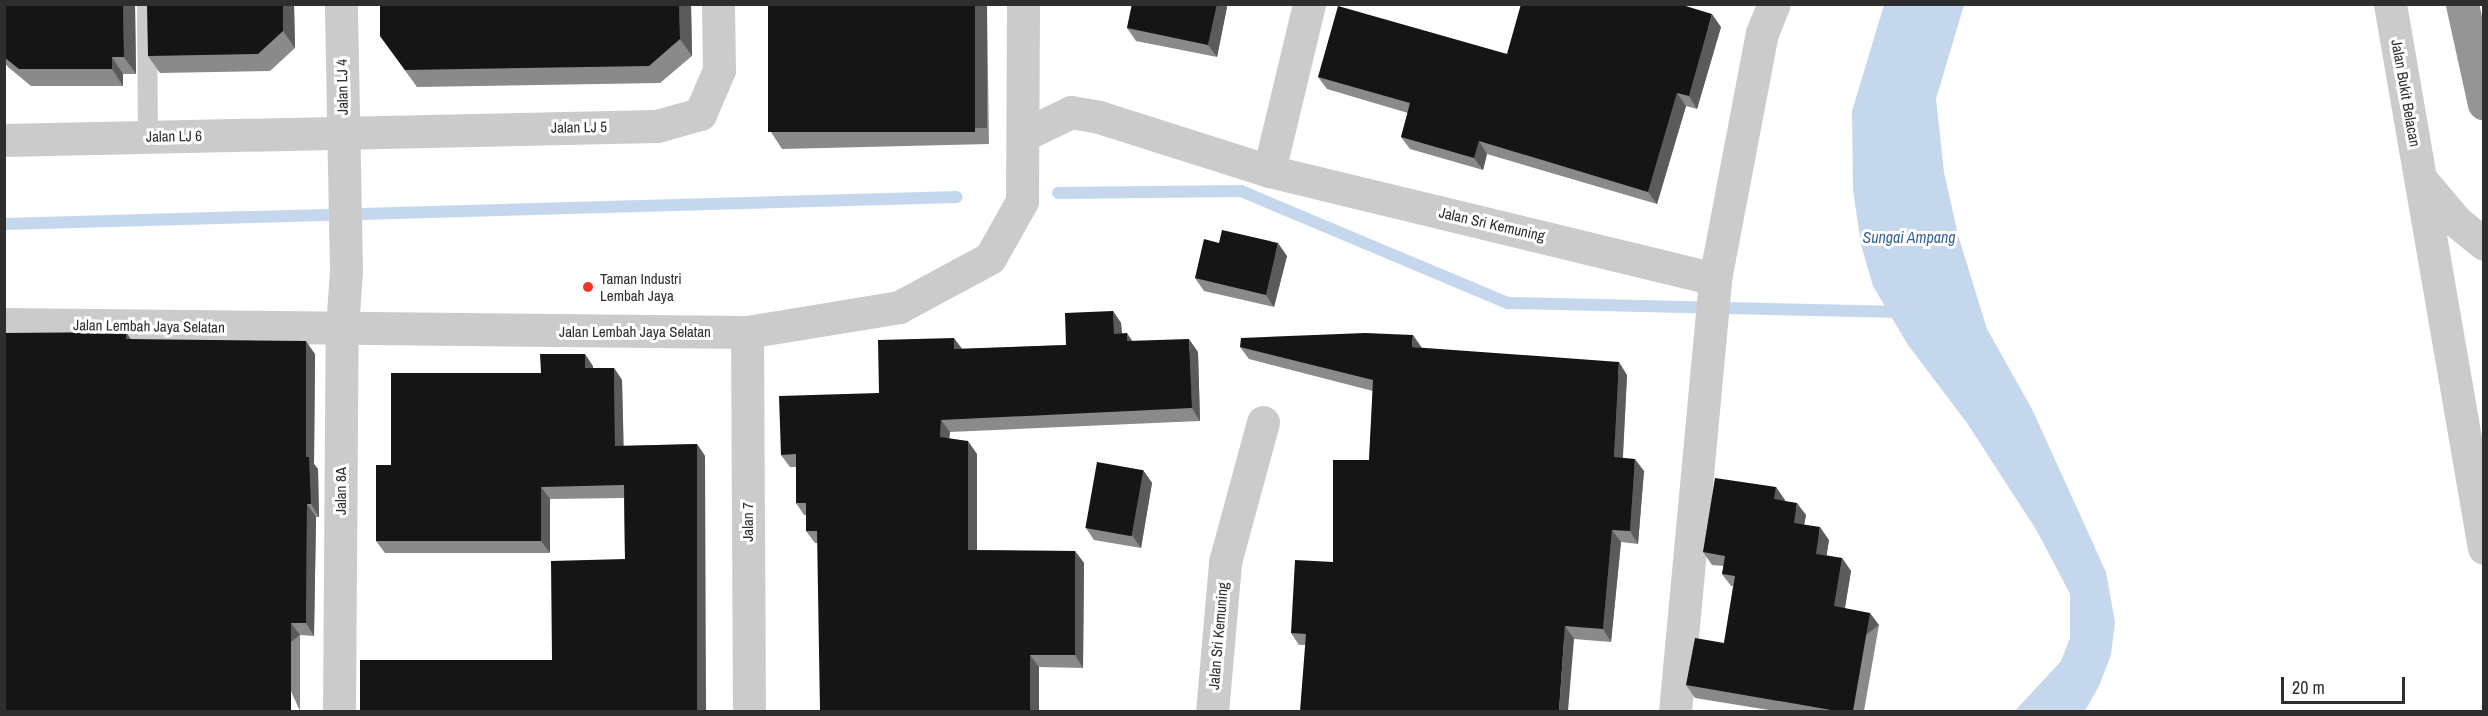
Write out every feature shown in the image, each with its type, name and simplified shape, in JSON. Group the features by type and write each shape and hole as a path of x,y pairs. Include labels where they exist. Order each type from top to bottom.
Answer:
{"highway":[{"path":"2462,4 2484,104"}],"street":[{"name":"Jalan LJ 4","path":"341,4 346,271"},
{"name":"Jalan LJ 5","path":"343,133 657,126 700,114 719,70 718,4"},
{"name":"Jalan Lembah Jaya Selatan","path":"4,324 747,332 899,306 990,258 1022,201 1023,4"},
{"path":"1269,171 1309,4"},
{"path":"1675,711 1714,286 1762,33 1774,4"},
{"name":"Jalan Bukit Belacan","path":"2390,4 2484,548"},
{"name":"Jalan Sri Kemuning","path":"1024,135 1071,112 1099,117 1269,171 1714,286"},
{"name":"Jalan LJ 6","path":"4,140 343,133"},
{"path":"2422,181 2457,222 2484,244"},
{"name":"Jalan 8A","path":"339,711 342,329 346,271"},
{"name":"Jalan 7","path":"747,332 749,711"},
{"name":"Jalan Sri Kemuning","path":"1212,711 1225,562 1263,422"}],"lane":[{"path":"147,4 148,137"}],"water":[{"name":"Sungai Ampang","path":"1884,5 1964,5 1936,99 1944,172 1958,235 1987,329 2032,409 2106,572 2115,622 2111,655 2099,686 2085,711 2015,711 2061,661 2070,638 2070,594 2037,531 1967,423 1908,345 1873,286 1861,245 1853,190 1852,111"}],"building":[{"path":"4,4 123,4 124,57 112,57 112,69 19,69 4,57"},
{"path":"147,4 283,4 283,31 258,54 148,56"},
{"path":"380,4 679,4 680,39 649,66 405,70 380,36"},
{"path":"768,4 975,4 975,132 768,132"},
{"path":"1132,4 1217,4 1208,45 1127,28"},
{"path":"1521,4 1679,4 1712,14 1689,96 1677,93 1648,192 1479,141 1474,158 1401,137 1410,103 1318,77 1338,6 1507,54"},
{"path":"1222,230 1278,243 1266,295 1195,278 1204,239 1219,243"},
{"path":"1113,311 1114,334 1127,333 1127,341 1189,339 1192,408 941,420 940,437 968,441 968,550 1075,551 1075,655 1030,655 1030,711 820,711 817,531 806,531 806,503 796,503 796,454 781,455 779,396 879,393 878,340 954,338 954,349 1066,345 1065,313"},
{"path":"126,332 126,339 306,341 306,457 309,457 311,504 307,504 306,623 291,623 291,711 4,711 4,333"},
{"path":"1365,333 1413,335 1412,347 1619,362 1614,457 1635,459 1630,531 1612,530 1603,629 1565,626 1559,711 1300,711 1306,634 1291,633 1295,560 1333,562 1333,460 1369,460 1373,380 1240,347 1241,338"},
{"path":"540,354 585,354 585,368 614,368 615,446 697,444 697,711 360,711 360,660 552,660 551,561 625,559 624,485 541,487 541,541 376,541 376,465 391,465 391,373 541,373"},
{"path":"1097,462 1143,470 1132,536 1085,528"},
{"path":"1715,478 1776,487 1774,499 1797,503 1794,523 1820,527 1816,554 1842,558 1834,606 1870,613 1853,711 1837,711 1686,685 1695,638 1724,643 1735,576 1722,574 1725,556 1703,552"}],"waterway":[{"path":"1058,193 1241,191 1508,303 1904,312"},
{"path":"4,224 957,197"}],"place":[{"name":"Taman Industri Lembah Jaya","path":"588,287"}]}
